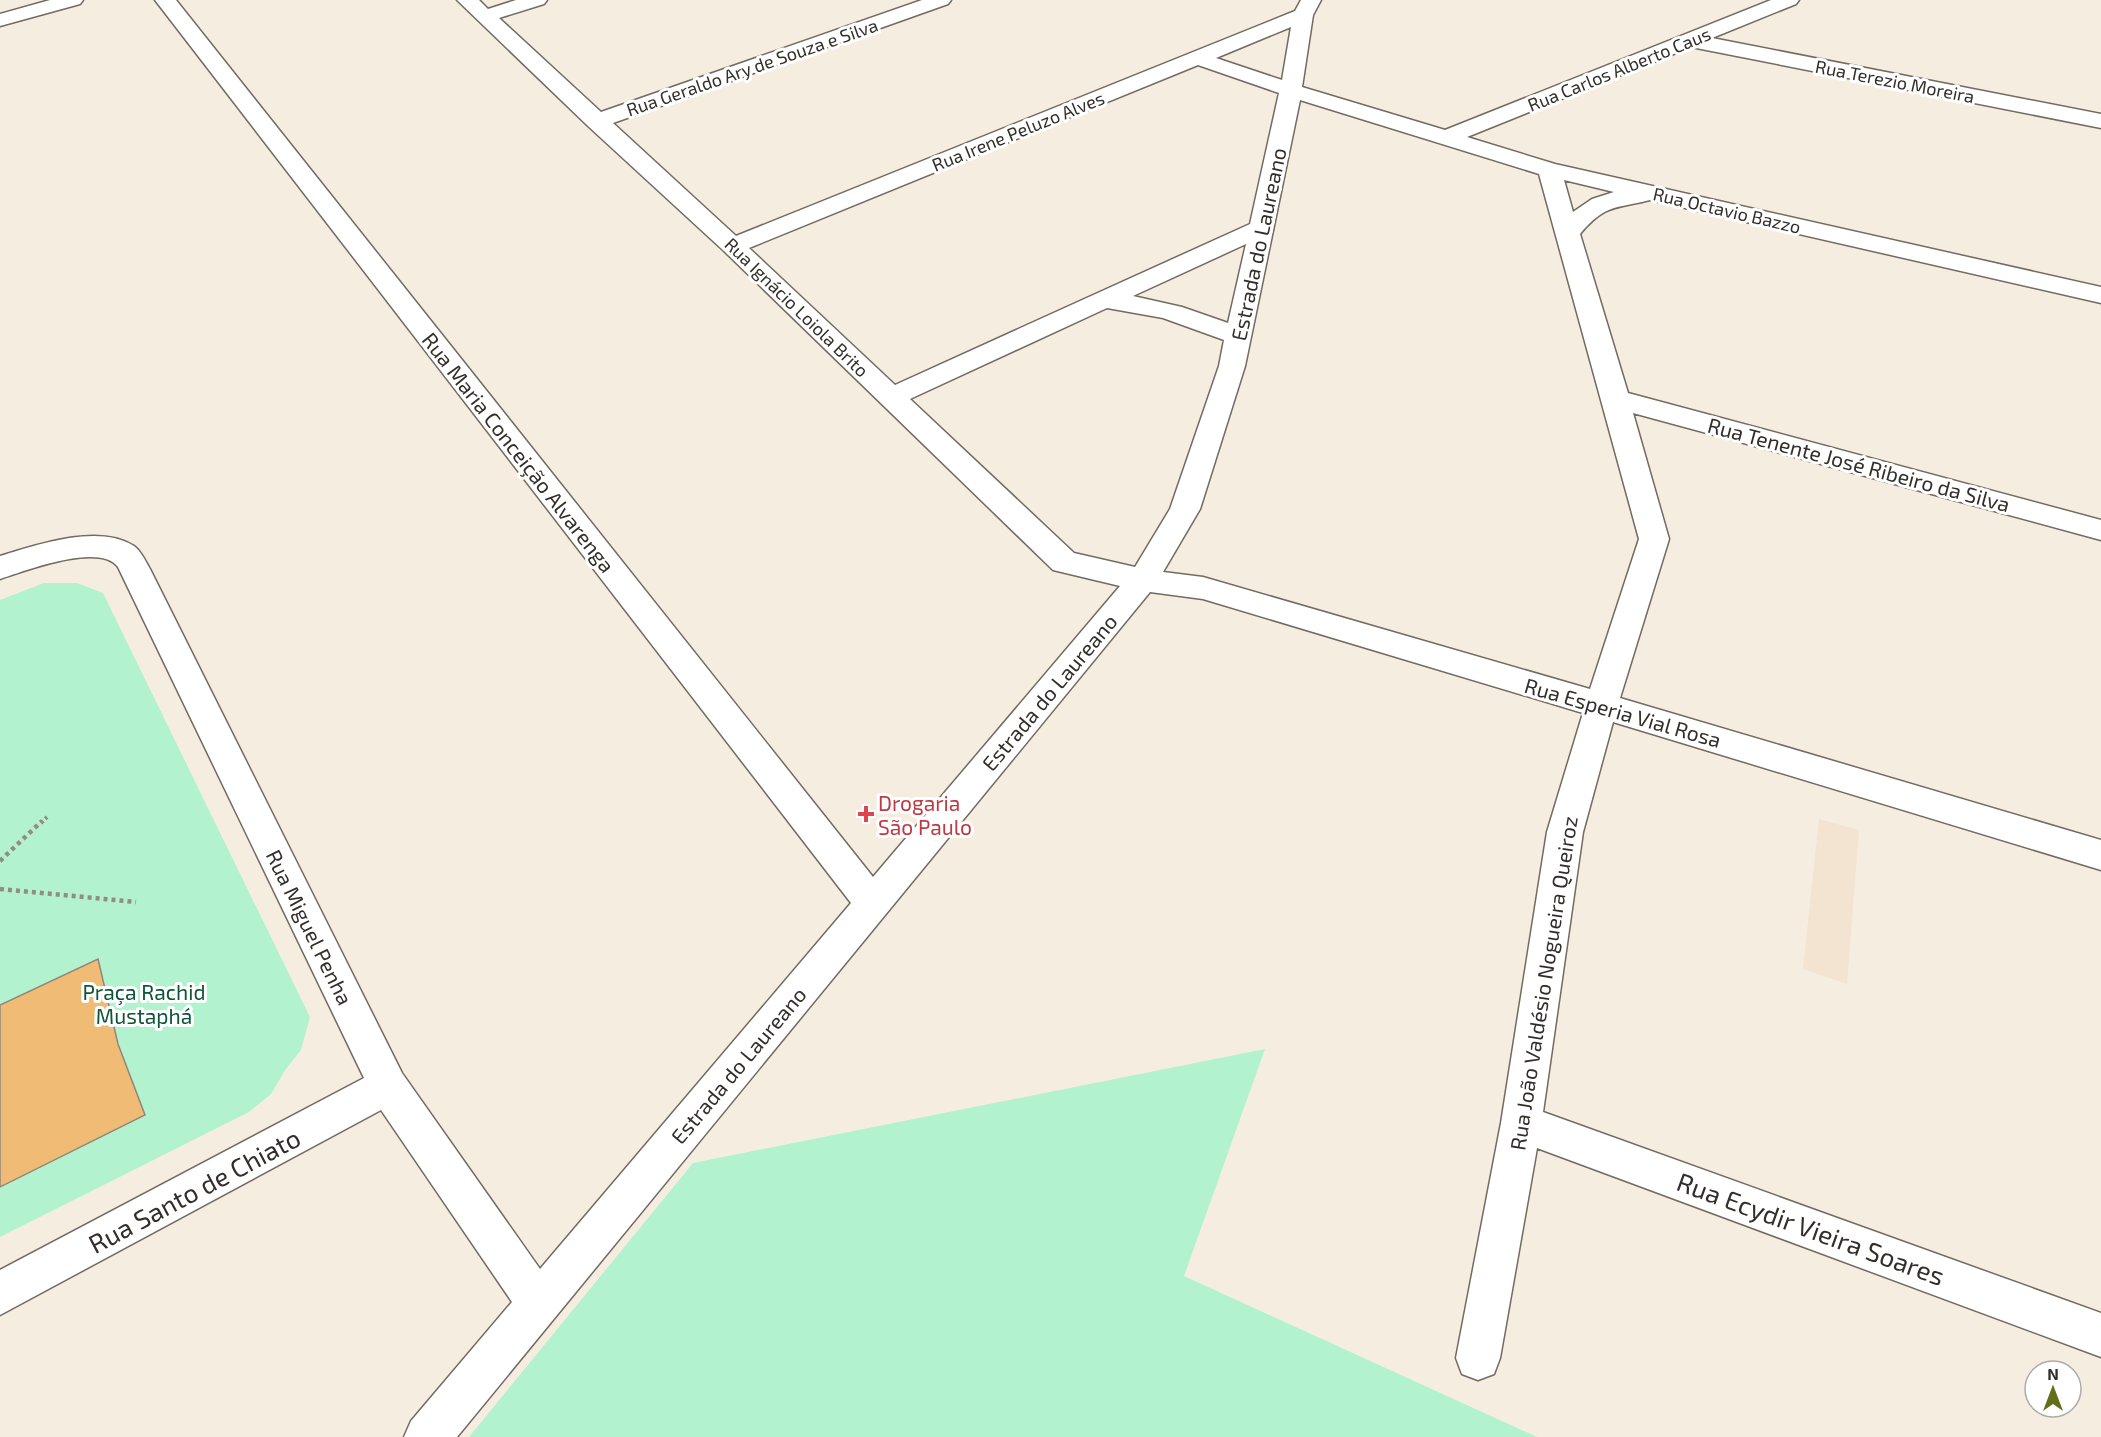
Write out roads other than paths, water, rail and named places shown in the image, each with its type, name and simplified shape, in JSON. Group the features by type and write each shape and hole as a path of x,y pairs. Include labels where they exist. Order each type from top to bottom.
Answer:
{"street":[{"path":"0,20 73,0"},
{"name":"Rua Maria Conceição Alvarenga","path":"165,0 873,904"},
{"path":"476,8 537,0"},
{"name":"Rua Geraldo Ary de Souza e Silva","path":"596,121 940,0"},
{"name":"Rua Carlos Alberto Caus","path":"1448,138 1789,0"},
{"name":"Estrada do Laureano","path":"427,1437 1143,580 1185,509 1232,366 1307,7"},
{"name":"Rua Irene Peluzo Alves","path":"733,246 1197,58 1307,7"},
{"name":"Rua Ignácio Loiola Brito","path":"476,8 733,246 1064,562 1143,580"},
{"name":"Rua Terezio Moreira","path":"1688,40 2101,121"},
{"name":"Rua Octavio Bazzo","path":"1197,58 1291,90 1549,170 2101,295"},
{"name":"Rua Octavio Bazzo","path":"1284,124 1300,114 1322,109 1358,110"},
{"name":"Rua João Valdésio Nogueira Queiroz","path":"1478,1359 1521,1123 1565,832 1601,706 1654,539 1549,170"},
{"path":"1568,233 1581,216 1607,200 1626,196 1661,195"},
{"path":"891,397 1261,228"},
{"path":"1104,300 1135,302 1192,316 1238,336"},
{"name":"Rua Tenente José Ribeiro da Silva","path":"1616,399 2101,530"},
{"name":"Rua Miguel Penha","path":"0,568 61,549 101,547 123,554 135,569 388,1086 502,1254 539,1303"},
{"name":"Rua Esperia Vial Rosa","path":"1143,580 1203,588 2101,855"},
{"name":"Rua Santo de Chiato","path":"0,1293 388,1086"},
{"name":"Rua Ecydir Vieira Soares","path":"1521,1123 2101,1335"}],"place":[{"name":"Drogaria São Paulo","path":"866,814"}],"park label":[{"name":"Praça Rachid Mustaphá","path":"144,1003"}]}
